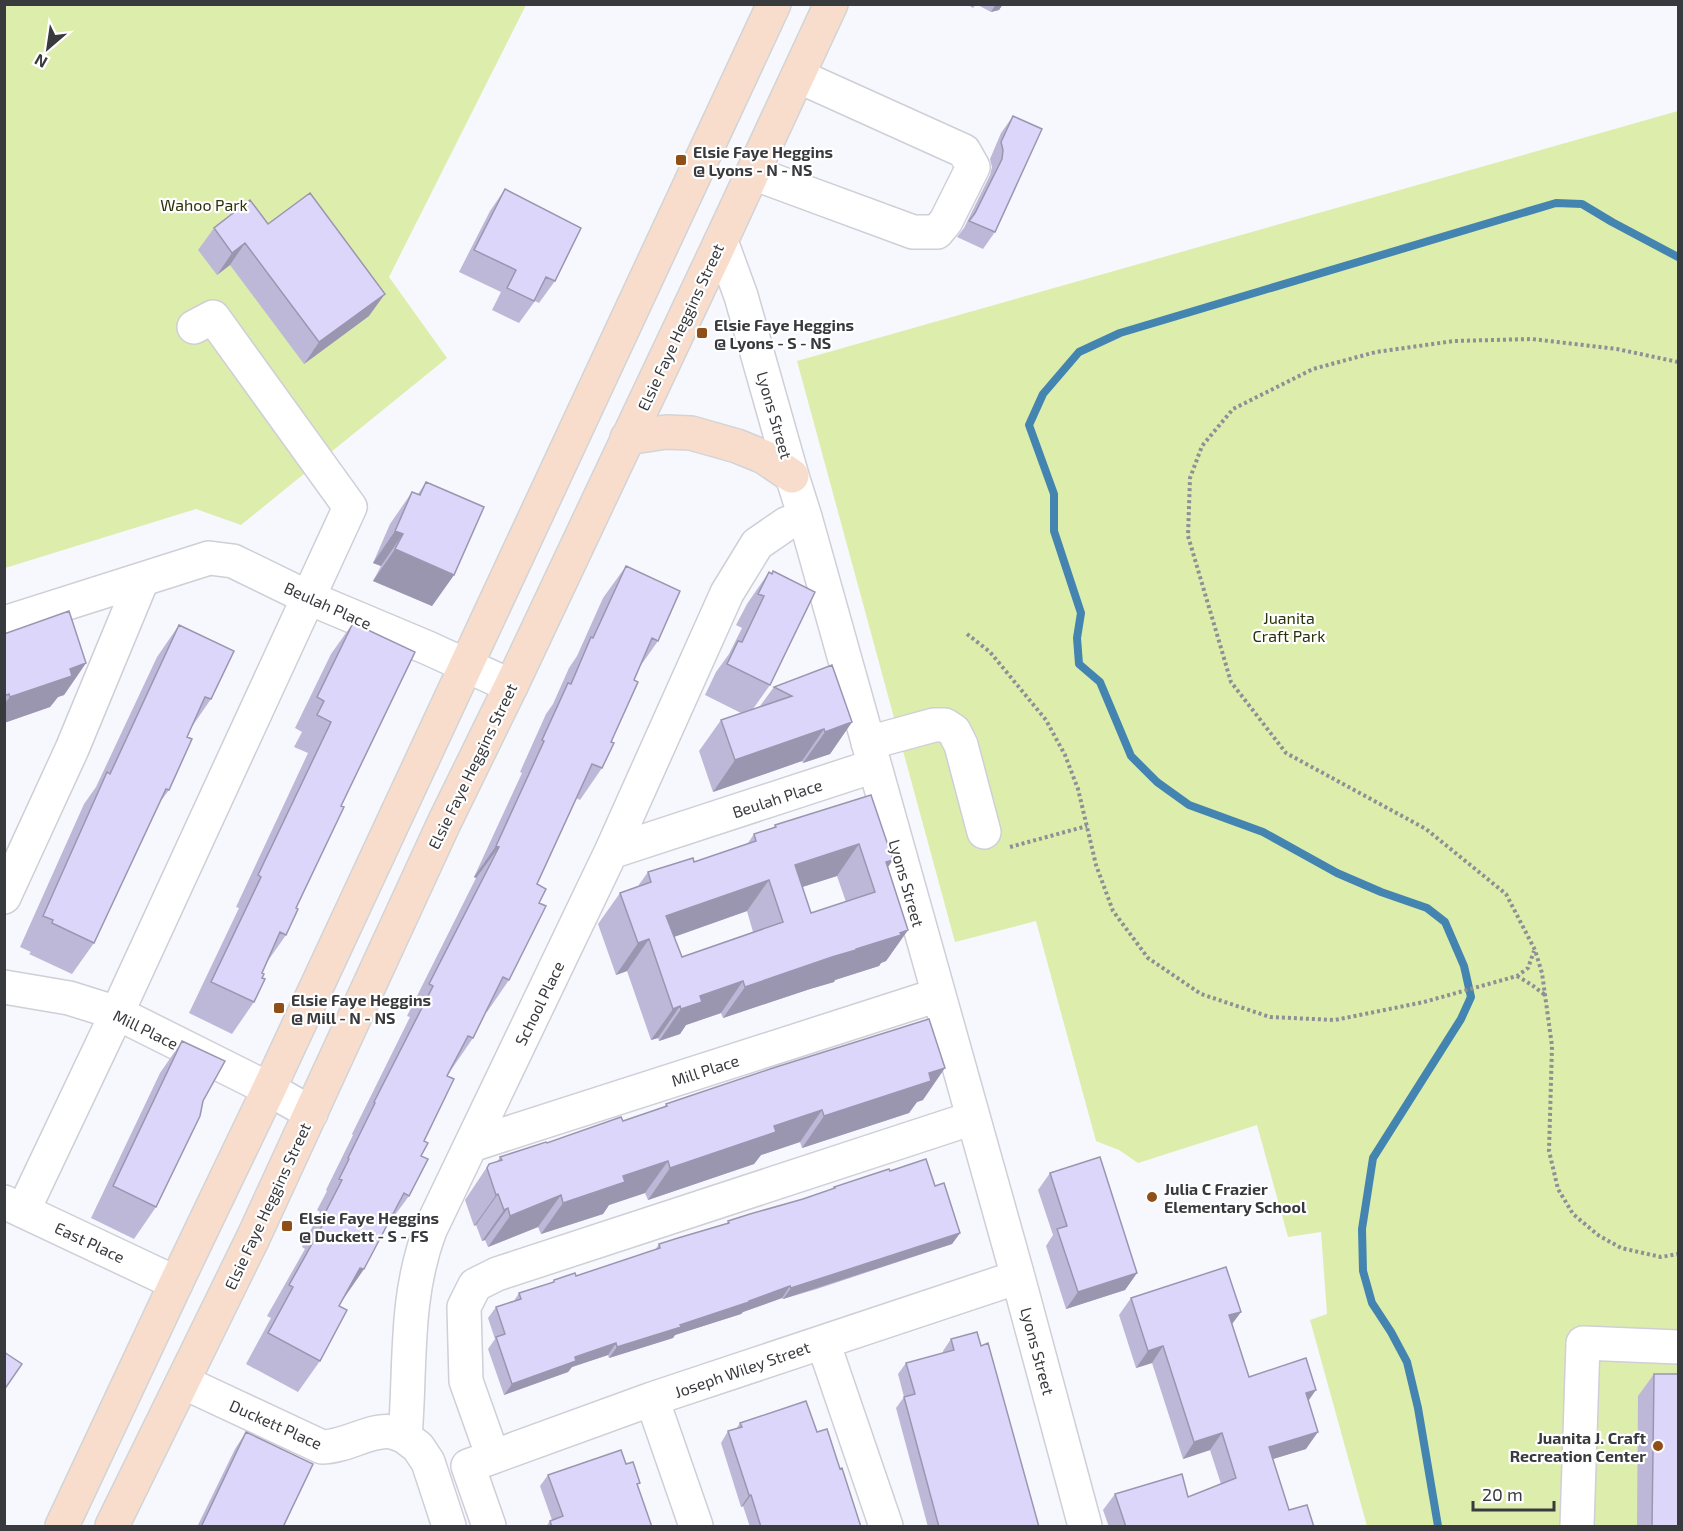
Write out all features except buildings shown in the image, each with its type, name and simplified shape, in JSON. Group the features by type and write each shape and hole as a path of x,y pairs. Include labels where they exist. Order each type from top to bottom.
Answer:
{"main road":[{"path":"62,1527 269,1089 774,4"},
{"name":"Elsie Faye Heggins Street","path":"112,1527 253,1238 444,823 511,686 831,4"},
{"path":"627,438 666,432 691,433 737,446 764,457 792,477"}],"street":[{"path":"753,173 913,232 937,232 946,222 973,167 964,151 798,76"},
{"name":"Lyons Street","path":"721,241 741,296 792,477 806,517 1018,1277 1085,1527"},
{"path":"14,1206 117,1013 350,507 213,317 194,327"},
{"name":"School Place","path":"405,1437 414,1286 430,1230 611,852 727,593 757,544 786,524 806,517"},
{"name":"Beulah Place","path":"4,623 209,558 233,561 309,598 511,686"},
{"path":"4,897 72,749 142,580"},
{"name":"Beulah Place","path":"611,852 871,755 934,725 945,725 954,731 961,745 992,841"},
{"name":"Mill Place","path":"4,987 69,998 117,1013 269,1089 311,1113"},
{"name":"Mill Place","path":"471,1145 938,995"},
{"path":"489,1527 466,1381 464,1307 475,1284 497,1274 973,1118"},
{"name":"East Place","path":"14,1206 176,1283"},
{"name":"Joseph Wiley Street","path":"480,1461 652,1399 1018,1277"},
{"path":"823,1342 886,1527"},
{"path":"1577,1527 1583,1343 1678,1347"},
{"name":"Duckett Place","path":"183,1382 322,1447 340,1445 376,1433 391,1432 405,1437"},
{"path":"652,1399 696,1527"},
{"path":"405,1437 418,1447 428,1462 450,1527"}],"path":[{"path":"1678,362 1617,349 1532,339 1454,341 1376,352 1313,369 1233,409 1202,446 1190,478 1188,536 1232,682 1286,753 1426,830 1506,894 1535,950 1542,973 1552,1046 1549,1151 1558,1188 1573,1214 1598,1235 1621,1248 1661,1257 1678,1254"},
{"path":"967,634 990,652 1046,720 1065,755 1075,781 1096,865 1113,911 1148,958 1202,994 1270,1017 1335,1020 1424,1002 1517,976 1528,968 1535,950"},
{"path":"992,841 1087,826"},
{"path":"1517,976 1546,996"}],"green space":[{"name":"Wahoo Park","path":"5,5 526,5 389,277 447,358 241,525 196,509 5,568"},
{"name":"Juanita Craft Park","path":"1678,111 1678,1526 1367,1526 1310,1320 1327,1314 1321,1232 1288,1237 1257,1125 1138,1163 1119,1150 1096,1141 1036,921 955,942 797,361"}],"waterway":[{"path":"1438,1526 1418,1408 1407,1362 1372,1303 1363,1271 1362,1229 1373,1158 1461,1019 1471,997 1464,966 1445,922 1427,908 1337,873 1263,832 1189,805 1157,782 1131,756 1100,682 1079,664 1077,638 1081,613 1054,531 1054,494 1029,425 1043,394 1079,352 1120,333 1556,203 1582,204 1678,257"}],"place":[{"name":"Elsie Faye Heggins @ Lyons - N - NS","path":"681,160"},
{"name":"Elsie Faye Heggins @ Lyons - S - NS","path":"702,333"},
{"name":"Elsie Faye Heggins @ Mill - N - NS","path":"279,1008"},
{"name":"Julia C Frazier Elementary School","path":"1152,1197"},
{"name":"Elsie Faye Heggins @ Duckett - S - FS","path":"287,1226"},
{"name":"Juanita J. Craft Recreation Center","path":"1658,1446"}]}
